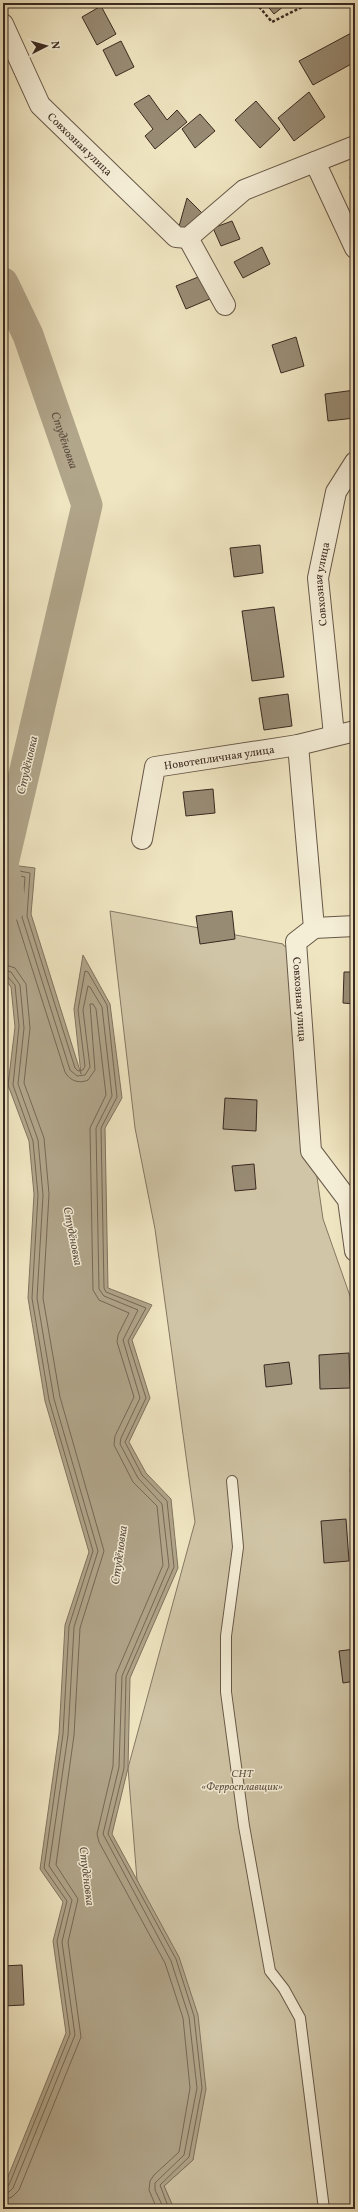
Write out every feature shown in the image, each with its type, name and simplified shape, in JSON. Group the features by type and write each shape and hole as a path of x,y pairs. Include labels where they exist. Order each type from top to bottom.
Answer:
{"street":[{"name":"Совхозная улица","path":"3,24 40,105 176,237 188,238"},
{"path":"225,305 188,238 244,190 355,146"},
{"path":"315,162 355,248"},
{"name":"Совхозная улица","path":"334,735 318,578 355,462"},
{"name":"Новотепличная улица","path":"142,839 155,767 298,745 334,735 355,732"},
{"path":"298,745 314,928 355,926"},
{"name":"Совхозная улица","path":"314,928 296,942 311,1151 352,1200 355,1251"}],"lane":[{"path":"232,1481 238,1547 226,1636 226,1692 244,1826 270,1971 284,1989 300,2018 324,2209"}],"path":[{"path":"256,3 272,22 310,3"}],"green space":[{"name":"СНТ «Ферросплавщик»","path":"110,911 283,944 284,946 289,947 300,1058 323,1219 350,1296 352,1316 355,1320 355,1457 350,1470 355,1502 355,2209 174,2209 164,2186 193,2160 189,1988 137,1880 128,1768 195,1522 155,1229 135,1128"}],"water":[{"path":"3,864 35,868 31,914 81,1074 74,1009 83,955 110,1004 122,1098 105,1128 108,1288 152,1305 132,1340 150,1398 129,1442 146,1473 171,1499 178,1568 130,1678 128,1768 112,1834 179,1957 198,2015 206,2089 193,2160 164,2186 174,2209 3,2209 3,2189 66,2033 53,1941 63,1902 40,1869 59,1734 65,1625 89,1552 45,1401 28,1298 34,1194 29,1141 8,1085 15,1027 11,987 3,977"}],"building":[{"path":"265,3 281,3 284,6 274,14"},
{"path":"101,6 116,34 97,45 82,17"},
{"path":"355,31 355,62 313,85 299,61"},
{"path":"121,41 134,67 116,76 103,50"},
{"path":"309,92 325,117 294,141 278,118"},
{"path":"149,95 167,120 177,110 187,122 155,149 145,136 153,129 134,104"},
{"path":"256,101 280,129 260,148 235,120"},
{"path":"200,114 215,131 195,148 182,129"},
{"path":"355,175 355,194 350,177"},
{"path":"187,198 202,213 176,237"},
{"path":"232,221 240,239 221,246 213,228"},
{"path":"262,247 270,264 243,278 234,262"},
{"path":"203,275 212,298 186,309 176,286"},
{"path":"296,337 304,366 281,373 272,345"},
{"path":"355,390 355,418 328,421 325,394"},
{"path":"260,545 263,573 234,577 230,548"},
{"path":"274,607 284,677 252,681 242,611"},
{"path":"288,694 292,726 264,730 259,698"},
{"path":"213,789 215,813 186,816 183,792"},
{"path":"232,911 235,939 200,944 196,916"},
{"path":"344,972 355,972 355,1004 343,1003"},
{"path":"225,1098 257,1100 256,1131 223,1129"},
{"path":"353,1100 355,1100 355,1122"},
{"path":"254,1164 256,1189 235,1191 232,1166"},
{"path":"349,1353 350,1388 320,1389 319,1355"},
{"path":"289,1362 292,1384 266,1387 264,1365"},
{"path":"346,1519 349,1561 324,1563 321,1521"},
{"path":"355,1649 355,1681 343,1683 339,1651"},
{"path":"22,1965 24,2005 3,2006 3,1966"}],"waterway":[{"name":"Студёновка","path":"3,283 28,335 87,505 3,864 11,905"}]}
